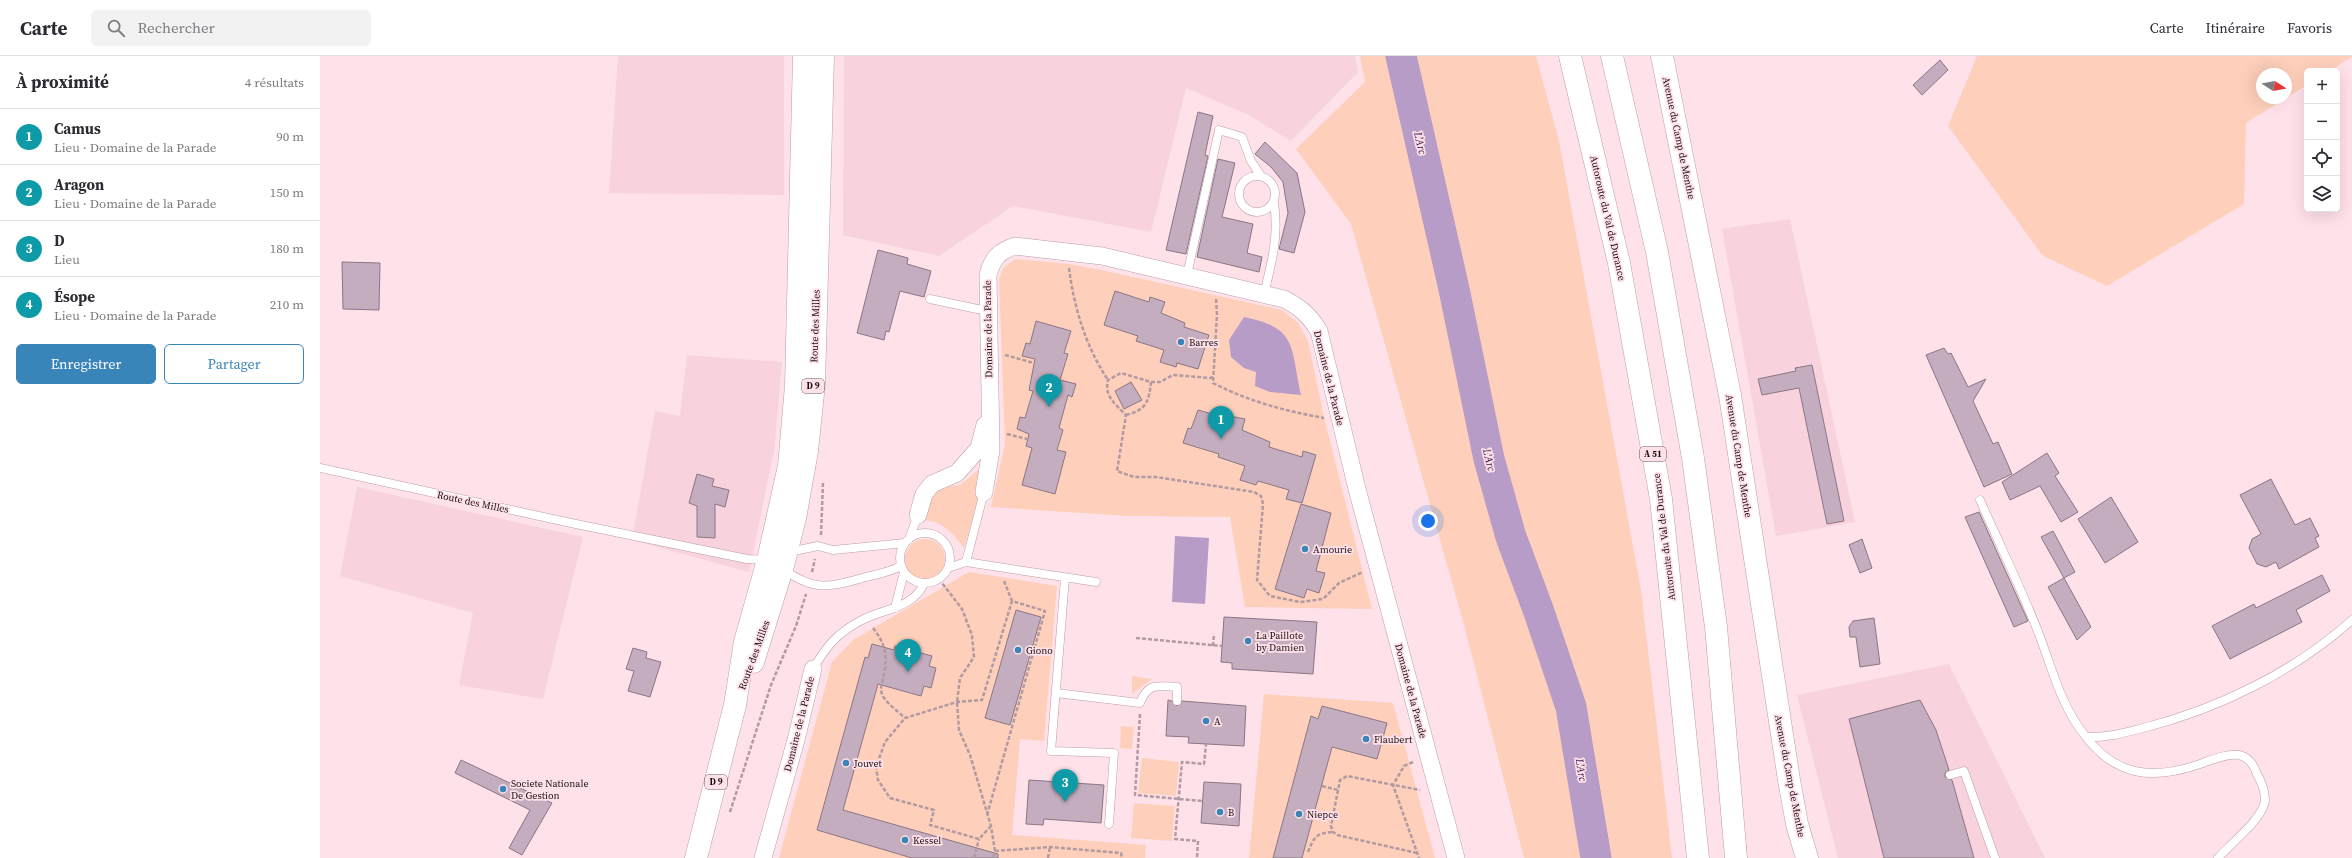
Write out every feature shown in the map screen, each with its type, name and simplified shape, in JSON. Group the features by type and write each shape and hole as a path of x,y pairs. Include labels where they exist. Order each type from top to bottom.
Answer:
{"main road":[{"name":"Route des Milles","path":"778,561 790,466 796,386 804,56"},
{"name":"Route des Milles","path":"696,858 735,705 745,642 778,561 807,451 814,384 823,56"},
{"name":"Autoroute du Val de Durance","path":"1570,56 1619,263 1661,499 1698,858"},
{"path":"1612,56 1657,252 1693,458 1716,627 1736,858"},
{"name":"Avenue du Camp de Menthe","path":"1662,56 1730,395 1789,780 1797,824 1807,858"}],"street":[{"name":"Domaine de la Parade","path":"984,492 991,450 987,282 991,263 1004,250 1015,246 1102,256 1284,298 1298,306 1309,315 1319,331 1340,421 1456,858"},
{"name":"Domaine de la Parade","path":"918,515 924,494 932,484 957,473 979,448 990,405"},
{"name":"Domaine de la Parade","path":"763,858 796,740 813,669"}],"lane":[{"path":"1187,275 1219,130 1242,137 1251,161 1261,176 1266,178 1274,186 1274,203 1277,224 1274,256 1264,294"},
{"path":"1261,176 1248,178 1240,187 1239,193 1242,205 1246,210 1258,213 1270,208 1274,203"},
{"path":"930,299 987,311"},
{"name":"Route des Milles","path":"320,468 579,525 747,558 778,561"},
{"name":"Domaine de la Parade","path":"966,562 984,492"},
{"path":"1980,500 2037,629 2054,681 2074,723 2098,753 2117,766 2130,771 2158,773 2186,769 2225,756 2239,755 2252,763 2262,784 2265,800 2258,817 2218,858"},
{"name":"Domaine de la Parade","path":"895,608 902,569 900,558 918,515"},
{"path":"948,568 949,552 939,538 924,533 907,541 833,550 818,546 793,550 778,561 809,584 835,585 902,569 909,578 924,584 939,579 948,568 966,562 1096,582"},
{"path":"1065,578 1051,751 1114,753 1109,824"},
{"name":"Domaine de la Parade","path":"813,669 827,646 841,633 865,618 895,608 918,596 924,584"},
{"path":"2086,737 2104,738 2209,708 2282,670 2329,640 2352,620"},
{"path":"1056,693 1140,703 1145,692 1150,688 1157,686 1177,687 1177,701"},
{"path":"1950,775 1964,771 1980,810 1995,858"}],"path":[{"path":"1067,252 1070,280 1085,338 1095,361 1108,380"},
{"path":"1215,281 1217,314 1213,383 1236,394 1296,413 1340,421"},
{"path":"988,350 1034,364"},
{"path":"1126,415 1109,398 1106,388 1108,380 1121,373 1151,382 1160,382 1173,375 1210,378 1213,376"},
{"path":"1126,415 1145,406 1149,399 1151,382"},
{"path":"1126,415 1117,471 1134,477 1156,477 1254,492 1261,496 1263,504 1257,580 1270,596 1300,602 1323,599 1339,583 1357,574 1379,570"},
{"path":"729,813 771,685 796,626 809,584 821,535"},
{"path":"979,839 930,825 934,810 890,798 884,792 878,780 876,767 885,742 905,718 957,702 982,700 1012,601 998,567"},
{"path":"939,579 962,609 972,635 974,657 960,678 957,702 959,730 970,755 991,826 995,851 993,858"},
{"path":"987,815 1045,611 1012,601"},
{"path":"865,618 882,640 886,649 886,662 881,690 886,700 905,718"},
{"path":"1213,646 1214,634"},
{"path":"1136,638 1222,646"},
{"path":"1140,703 1135,795 1202,801"},
{"path":"1196,857 1198,841 1175,839 1178,799 1182,762 1204,764 1206,744"},
{"path":"1419,858 1393,785 1404,766 1429,757"},
{"path":"1333,832 1331,826 1340,780 1346,776 1438,794"},
{"path":"1322,786 1338,790"},
{"path":"974,858 979,839 991,826"},
{"path":"1308,852 1315,836 1320,833 1333,832 1337,835 1417,853"},
{"path":"995,851 1050,847 1121,853 1122,858"},
{"path":"1048,858 1050,847"}],"shaded area":[{"path":"618,56 784,56 784,195 609,193"},
{"path":"844,56 1355,56 1358,72 1291,141 1249,115 1186,88 1151,232 1013,206 939,256 843,235"},
{"path":"1360,56 1536,56 1559,141 1641,590 1672,858 1524,858 1464,625 1351,224 1296,149 1365,82"},
{"path":"1977,56 2352,56 2334,68 2304,68 2304,87 2292,94 2292,68 2256,68 2256,104 2276,104 2246,123 2244,204 2107,286 2043,256 1948,126"},
{"path":"1790,219 1855,522 1776,536 1722,229"},
{"path":"1015,259 1069,264 1101,270 1282,310 1298,323 1308,341 1323,413 1372,609 1245,607 1230,517 1128,516 991,507 1005,444 999,279 1003,268"},
{"path":"1244,317 1275,327 1289,342 1293,353 1301,395 1270,392 1255,386 1256,372 1244,368 1231,357 1229,340"},
{"path":"687,355 782,362 774,451 749,572 632,540 655,411 680,416"},
{"path":"978,470 985,475 964,548 947,529 937,523 924,520 934,492 944,487 960,485"},
{"path":"357,487 583,537 543,699 459,685 473,613 340,576"},
{"path":"1175,536 1209,538 1205,604 1172,602"},
{"path":"929,539 936,542 942,548 945,559 944,567 936,576 929,579 921,579 914,576 906,567 905,555 908,548 917,540"},
{"path":"969,572 1057,586 1044,741 1020,739 1012,835 1146,845 1145,858 779,858 832,662 853,640"},
{"path":"1949,664 2045,858 1838,858 1797,695"},
{"path":"1132,676 1152,679 1132,694"},
{"path":"1264,694 1393,703 1435,858 1249,858"},
{"path":"1121,726 1134,727 1132,749 1120,748"},
{"path":"1142,758 1179,762 1176,796 1138,793"},
{"path":"1134,803 1175,806 1172,841 1131,838"}],"building":[{"path":"1940,60 1948,70 1922,95 1913,85"},
{"path":"1198,112 1213,116 1205,155 1208,156 1186,254 1166,250"},
{"path":"1265,142 1297,173 1305,212 1294,253 1279,249 1288,213 1283,182 1271,167 1255,154"},
{"path":"1218,159 1235,163 1222,217 1253,224 1247,253 1262,257 1259,272 1197,257"},
{"path":"878,250 908,258 907,264 931,271 924,297 900,291 889,332 886,331 884,340 857,333"},
{"path":"342,262 380,263 379,310 343,309"},
{"path":"1115,291 1149,302 1150,297 1165,302 1161,313 1185,323 1184,327 1209,335 1198,369 1177,363 1176,367 1160,362 1164,350 1136,341 1138,336 1104,325"},
{"path":"1036,321 1071,331 1064,353 1068,354 1060,380 1076,384 1072,397 1068,395 1059,428 1063,430 1057,450 1066,452 1055,494 1022,485 1032,448 1026,446 1029,434 1017,429 1020,417 1025,418 1033,391 1029,390 1035,359 1022,356 1026,343 1030,344"},
{"path":"1944,348 1948,354 1951,353 1968,387 1986,379 1973,401 1993,444 1998,442 2012,474 1984,487 1926,355"},
{"path":"1812,365 1844,521 1827,524 1799,388 1762,395 1758,379 1796,371 1795,368"},
{"path":"1131,382 1142,400 1124,409 1115,391"},
{"path":"1198,410 1229,419 1230,416 1245,419 1242,430 1270,442 1269,447 1302,457 1303,451 1316,455 1302,503 1286,499 1289,490 1258,481 1256,485 1240,480 1245,466 1218,457 1219,454 1183,443 1188,428 1191,429"},
{"path":"2047,453 2059,473 2055,476 2078,512 2061,522 2040,486 2010,500 2002,482"},
{"path":"697,474 714,479 712,486 729,490 725,507 715,504 715,538 697,537 697,506 689,503"},
{"path":"2271,479 2295,525 2310,518 2319,536 2315,538 2319,547 2279,569 2276,562 2266,567 2257,564 2249,548 2252,539 2261,534 2240,495"},
{"path":"2111,497 2138,542 2105,563 2078,519"},
{"path":"1301,504 1331,513 1316,571 1325,573 1319,593 1307,589 1304,598 1275,589"},
{"path":"1979,512 2028,621 2014,627 1965,517"},
{"path":"2053,531 2075,572 2064,578 2041,537"},
{"path":"1862,539 1872,568 1860,573 1849,545"},
{"path":"2322,575 2330,591 2296,610 2302,622 2230,659 2212,626 2254,604 2256,608"},
{"path":"2064,578 2091,627 2077,640 2048,587"},
{"name":"Giono","path":"1016,610 1041,617 1010,725 985,718"},
{"path":"1224,617 1317,622 1313,674 1232,669 1232,663 1221,662"},
{"path":"1874,618 1880,664 1860,667 1856,637 1850,637 1849,627 1853,621"},
{"path":"872,644 894,650 895,646 932,656 929,666 936,668 931,688 924,686 921,696 878,684 843,810 998,854 998,858 912,858 817,830 865,657 868,658"},
{"path":"633,648 647,652 646,658 661,662 650,697 628,691 634,671 626,669"},
{"name":"A","path":"1168,700 1172,701 1177,706 1182,701 1246,706 1244,746 1188,743 1189,737 1166,736"},
{"path":"1920,700 1936,730 1949,770 1945,773 1945,777 1952,780 1974,858 1884,858 1849,719"},
{"name":"Niepce","path":"1322,706 1387,723 1377,759 1332,747 1302,858 1273,858 1311,716 1318,719"},
{"path":"461,760 552,803 522,855 509,848 530,810 455,773"},
{"path":"1029,780 1104,785 1101,823 1044,819 1043,825 1026,824"},
{"name":"B","path":"1204,782 1241,784 1239,826 1201,823"}],"waterway":[{"name":"L'Arc","path":"1401,56 1454,289 1489,459 1511,537 1539,612 1571,707 1596,858"}],"place":[{"name":"Barres","path":"1181,342"},
{"name":"Aragon","path":"1049,407"},
{"name":"Camus","path":"1221,439"},
{"name":"Amourie","path":"1305,549"},
{"name":"La Paillote by Damien","path":"1248,641"},
{"name":"Giono","path":"1018,650"},
{"name":"Ésope","path":"908,672"},
{"name":"A","path":"1206,721"},
{"name":"Flaubert","path":"1366,739"},
{"name":"Jouvet","path":"846,763"},
{"name":"Societe Nationale De Gestion","path":"503,789"},
{"name":"D","path":"1065,802"},
{"name":"B","path":"1220,812"},
{"name":"Niepce","path":"1299,814"},
{"name":"Kessel","path":"905,840"}]}
